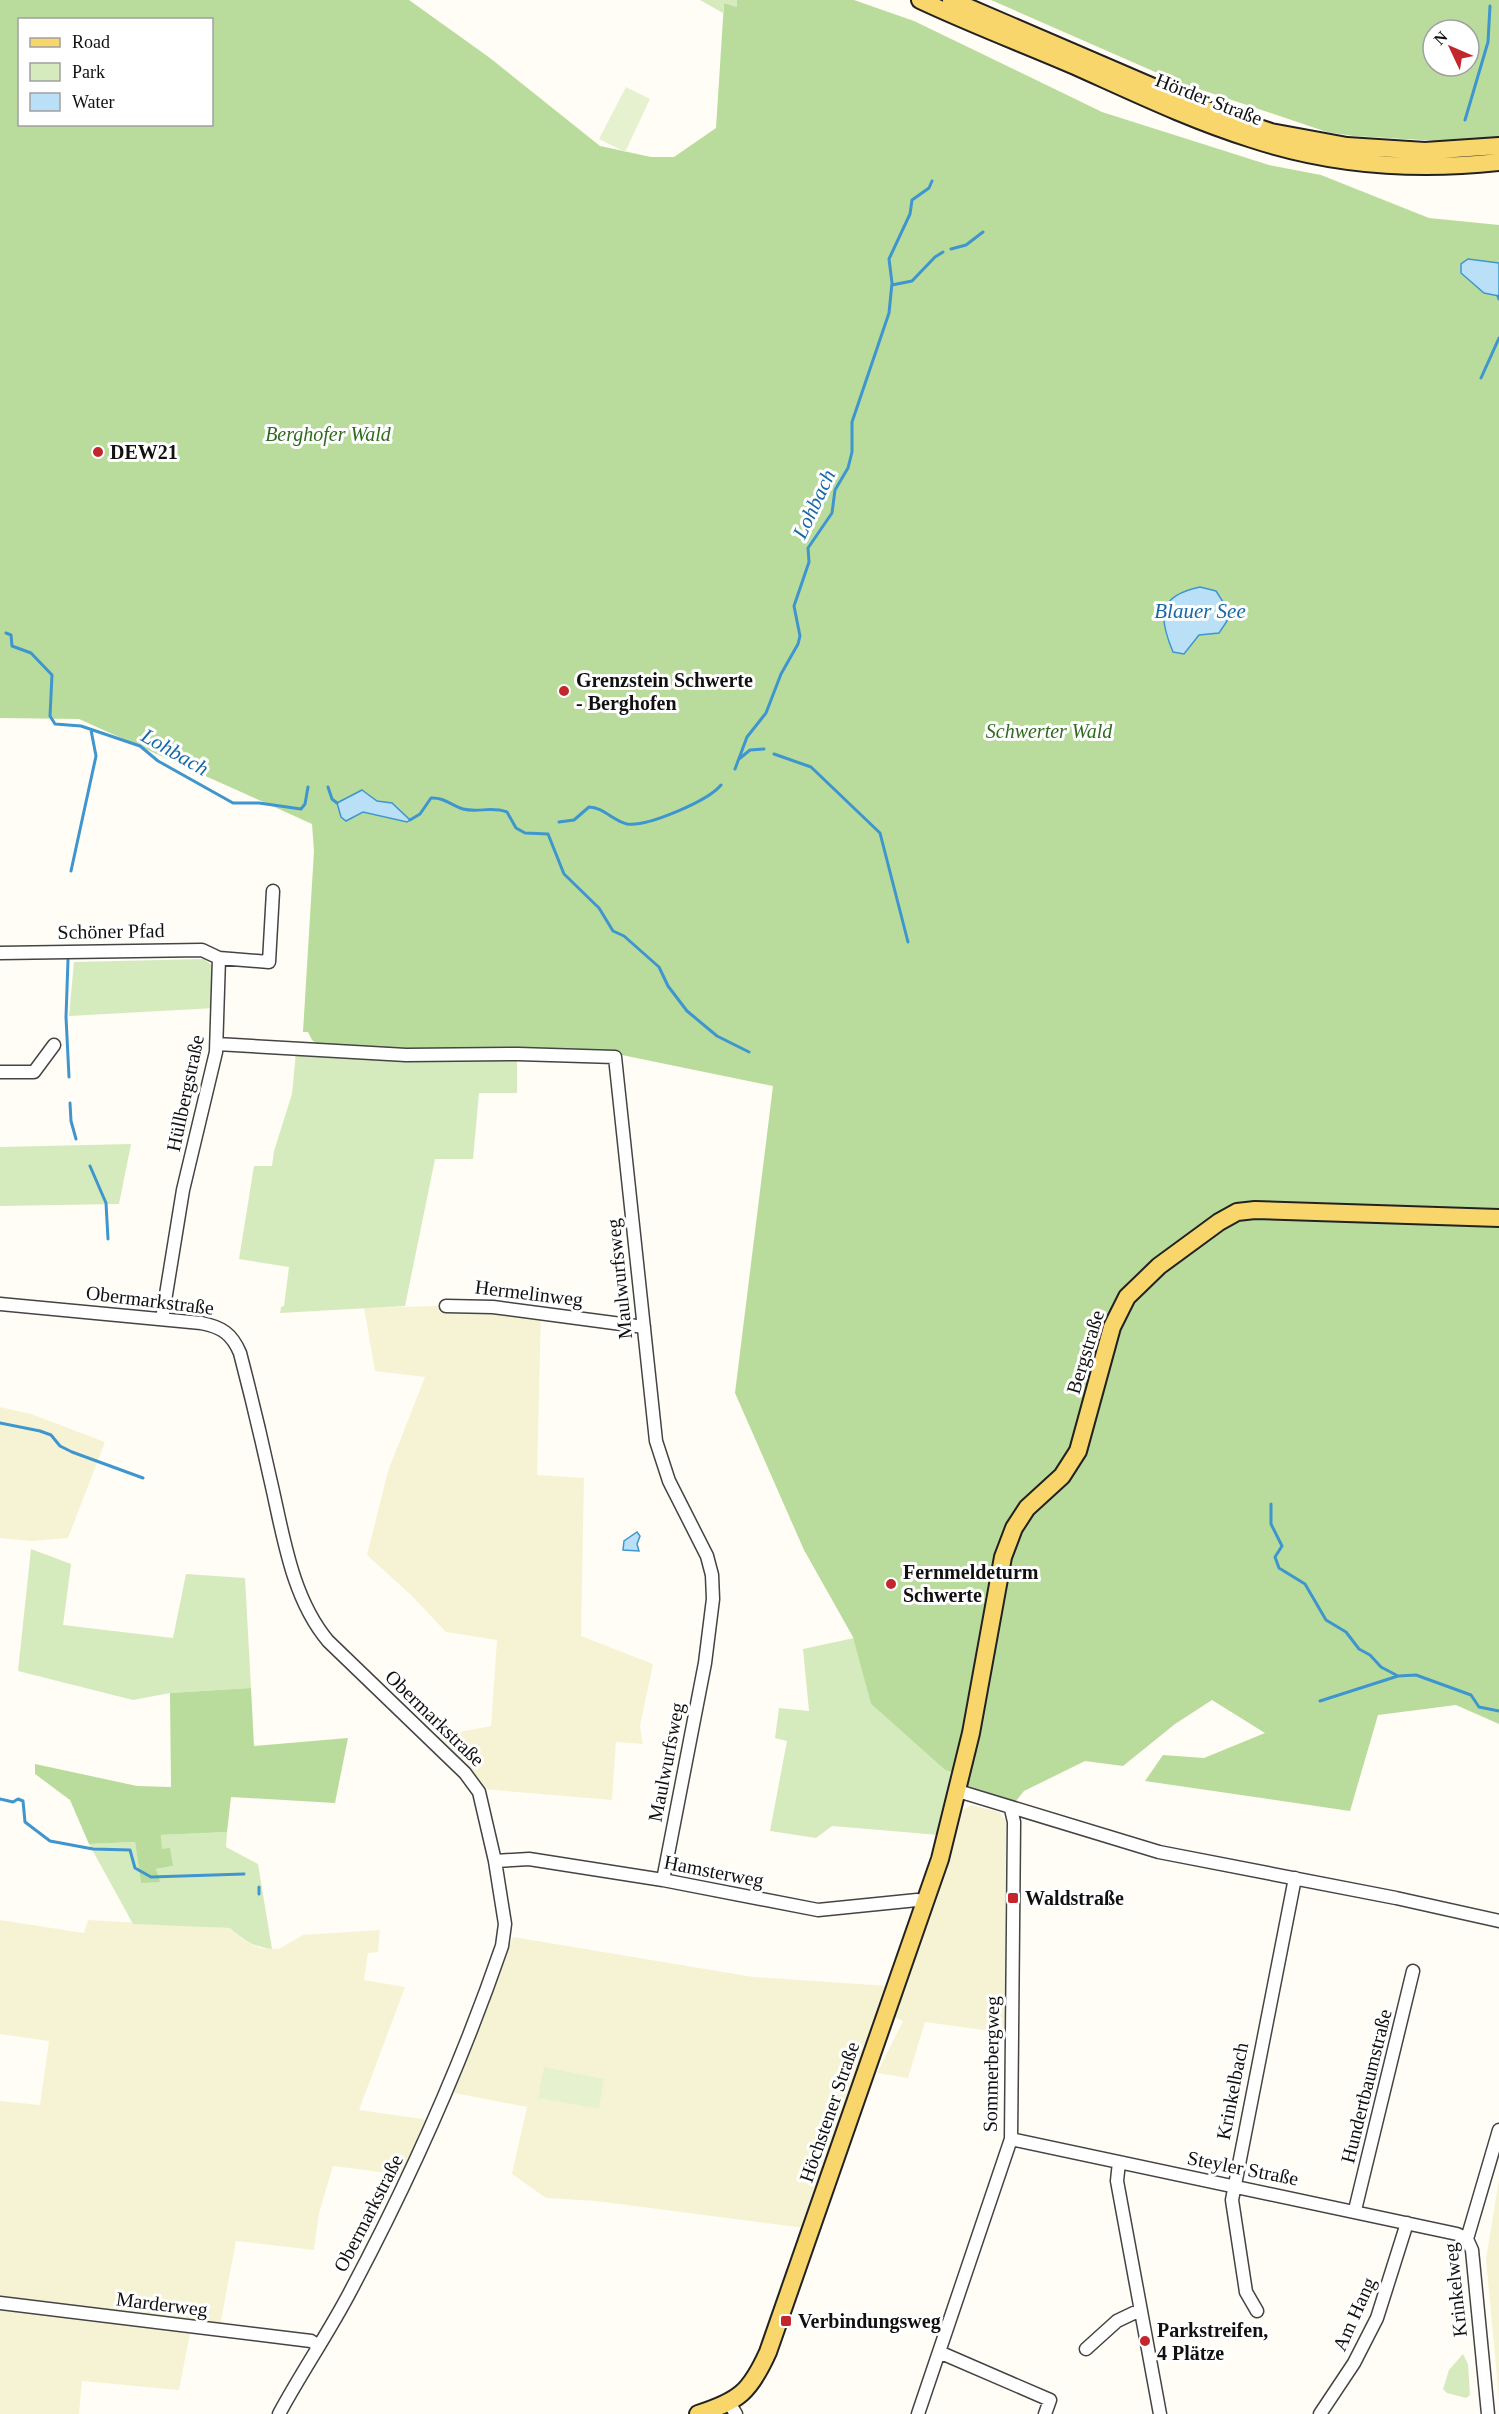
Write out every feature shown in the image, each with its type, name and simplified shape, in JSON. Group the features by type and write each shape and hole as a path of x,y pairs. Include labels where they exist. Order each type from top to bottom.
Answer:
{"main road":[{"name":"Hörder Straße","path":"920,0 1160,104 1251,140 1329,159 1363,163 1430,167 1499,162"},
{"name":"Hörder Straße","path":"951,0 1209,111 1271,132 1347,146 1425,151 1499,146"},
{"name":"Bergstraße","path":"958,1791 1008,1542 1019,1518 1062,1476 1078,1451 1112,1327 1121,1306 1134,1288 1186,1245 1237,1212 1255,1210 1499,1218"},
{"name":"Höchstener Straße","path":"698,2414 733,2409 768,2352 926,1903 958,1791"}],"street":[{"path":"219,958 269,962 273,891"},
{"name":"Schöner Pfad","path":"0,953 202,950 219,958"},
{"name":"Hüllbergstraße","path":"162,1319 183,1190 218,1044 219,958"},
{"name":"Maulwurfsweg","path":"218,1044 406,1055 615,1056 652,1418 660,1456 669,1481 701,1542 710,1566 713,1585 713,1612 705,1663 663,1880"},
{"path":"0,1072 34,1072 54,1045"},
{"name":"Obermarkstraße","path":"0,1304 162,1319 217,1327 227,1332 237,1345 286,1545 303,1600 314,1622 328,1641 476,1785 495,1861 505,1924 497,1960 410,2174 349,2293 279,2414"},
{"name":"Hermelinweg","path":"446,1306 487,1306 644,1327"},
{"path":"958,1791 1011,1809 1159,1852 1499,1921"},
{"name":"Sommerbergweg","path":"918,2414 1011,2139 1014,1822 1011,1809"},
{"name":"Hamsterweg","path":"495,1861 529,1859 663,1880 818,1910 917,1900 926,1903"},
{"name":"Krinkelbach","path":"1257,2311 1246,2292 1232,2200 1295,1878"},
{"name":"Hundertbaumstraße","path":"1355,2210 1413,1971"},
{"name":"Krinkelweg","path":"1488,2414 1472,2250 1467,2239 1499,2130"},
{"name":"Steyler Straße","path":"1011,2139 1355,2210 1457,2234 1467,2239"},
{"path":"1119,2162 1117,2181 1160,2414"},
{"name":"Am Hang","path":"1320,2414 1354,2363 1377,2318 1407,2223"},
{"name":"Marderweg","path":"0,2303 310,2341 319,2346"},
{"path":"1086,2349 1118,2321 1140,2310"},
{"path":"939,2352 1050,2400 1045,2414"}],"shaded area":[{"path":"471,1305 541,1313 537,1475 584,1478 581,1636 653,1664 640,1726 643,1744 616,1742 612,1800 483,1789 433,1737 491,1726 497,1640 446,1632 411,1595 367,1555 388,1471 425,1377 375,1371 364,1308"},
{"path":"0,1407 31,1414 105,1442 68,1538 32,1541 0,1538"},
{"path":"971,1805 999,1812 1006,1821 1005,2033 925,2022 908,2078 877,2073 903,2021 894,2017 937,1897 961,1811"},
{"path":"0,1920 84,1933 88,1920 230,1928 242,1939 260,1948 279,1949 303,1935 380,1930 378,1952 368,1953 364,1980 405,1987 359,2110 429,2120 404,2175 333,2166 319,2213 314,2250 236,2241 219,2331 191,2328 179,2390 82,2381 79,2414 0,2414 0,2101 40,2105 49,2041 0,2034"},
{"path":"513,1937 753,1977 888,1986 804,2228 596,2201 546,2198 512,2174 527,2107 449,2092"},
{"path":"1499,2179 1499,2399 1486,2260"}],"green space":[{"name":"Schwerter Wald","path":"0,0 409,0 490,58 600,146 651,157 674,157 716,128 724,3 737,7 737,0 854,0 914,21 1102,112 1269,165 1321,175 1429,218 1499,225 1499,1724 1456,1705 1378,1715 1350,1811 1145,1781 1163,1755 1204,1758 1265,1733 1212,1700 1175,1724 1123,1766 1085,1761 1024,1791 1016,1801 968,1788 966,1778 945,1770 871,1704 853,1637 804,1550 735,1393 773,1086 617,1054 406,1052 318,1045 308,1032 303,1032 314,851 312,824 79,719 0,718"},
{"path":"700,0 737,0 737,7 724,3 723,13"},
{"path":"991,0 1499,0 1499,137 1439,141 1353,136 1327,132 1178,82"},
{"path":"626,87 650,99 625,152 599,139"},
{"path":"204,959 214,967 215,1008 69,1016 74,962"},
{"path":"296,1052 517,1057 517,1093 479,1093 473,1159 435,1159 405,1306 280,1313 281,1307 284,1306 289,1267 239,1259 254,1166 272,1166 274,1151 292,1094"},
{"path":"131,1144 119,1204 0,1206 0,1147"},
{"path":"31,1549 71,1564 63,1625 173,1638 186,1574 245,1578 251,1688 170,1693 133,1700 18,1671"},
{"path":"854,1638 871,1704 945,1770 953,1774 939,1835 832,1826 816,1838 770,1831 787,1741 775,1738 779,1708 809,1711 803,1649"},
{"path":"251,1688 254,1746 348,1738 335,1803 231,1797 227,1832 161,1835 162,1849 170,1848 173,1866 156,1869 160,1882 141,1883 135,1842 89,1844 70,1800 35,1774 35,1764 137,1786 171,1787 170,1693"},
{"path":"227,1832 226,1847 258,1864 272,1949 249,1942 230,1928 133,1924 89,1844 135,1842 141,1882 159,1882 156,1869 173,1866 162,1849 161,1835"},
{"path":"544,2067 604,2079 599,2109 538,2098"},
{"path":"1463,2354 1468,2364 1470,2395 1466,2398 1447,2393 1443,2389 1449,2370"}],"water":[{"path":"1468,259 1499,263 1499,296 1484,293 1461,273 1461,264"},
{"name":"Blauer See","path":"1200,587 1216,591 1225,605 1227,621 1219,633 1199,635 1184,654 1173,652 1165,628 1165,609 1176,596"},
{"path":"362,790 377,801 392,803 410,820 407,822 363,812 346,821 341,817 337,803"},
{"path":"637,1532 640,1536 637,1544 639,1551 623,1550 624,1541"}],"waterway":[{"path":"1465,120 1488,42 1490,6"},
{"name":"Lohbach","path":"735,769 747,737 766,713 781,674 798,644 800,636 794,606 809,562 808,548 832,513 835,490 848,468 852,452 852,422 889,313 892,283 889,259 910,214 912,200 929,188 932,181"},
{"path":"951,249 966,245 983,232"},
{"path":"892,285 912,281 935,257 943,252"},
{"path":"1481,378 1499,338"},
{"name":"Lohbach","path":"6,633 11,635 12,646 31,653 52,675 50,716 55,724 81,726 140,746 158,761 233,803 259,803 301,809 305,804 308,787"},
{"path":"71,871 96,756 91,730"},
{"path":"739,759 750,750 764,749"},
{"path":"774,754 811,767 880,833 908,942"},
{"name":"Lohbach","path":"559,822 574,820 589,807 599,809 627,824 636,824 677,812 704,798 721,785"},
{"name":"Lohbach","path":"328,787 332,799 337,803"},
{"path":"410,820 420,814 431,798 436,798 463,809 507,812 516,828 525,833 548,834 564,874 599,908 613,931 624,936 659,967 668,986 687,1011 717,1036 749,1052"},
{"path":"68,960 66,1017 69,1077"},
{"path":"70,1103 71,1121 76,1139"},
{"path":"90,1166 106,1203 108,1239"},
{"path":"0,1423 51,1435 60,1446 72,1452 143,1478"},
{"path":"1271,1504 1271,1524 1282,1546 1275,1557 1279,1568 1305,1584 1326,1620 1346,1632 1359,1649 1370,1655 1381,1667 1398,1676 1416,1675 1471,1695 1479,1707 1499,1711"},
{"path":"1320,1701 1398,1676"},
{"path":"0,1799 13,1802 18,1799 23,1801 25,1822 50,1841 93,1849 130,1850 135,1868 151,1877 244,1874"},
{"path":"259,1887 259,1894"}],"place":[{"name":"DEW21","path":"98,452"},
{"name":"Grenzstein Schwerte - Berghofen","path":"564,691"},
{"name":"Fernmeldeturm Schwerte","path":"891,1584"},
{"name":"Waldstraße","path":"1013,1898"},
{"name":"Verbindungsweg","path":"786,2321"},
{"name":"Parkstreifen, 4 Plätze","path":"1145,2341"}],"park label":[{"name":"Berghofer Wald","path":"328,434"}]}
